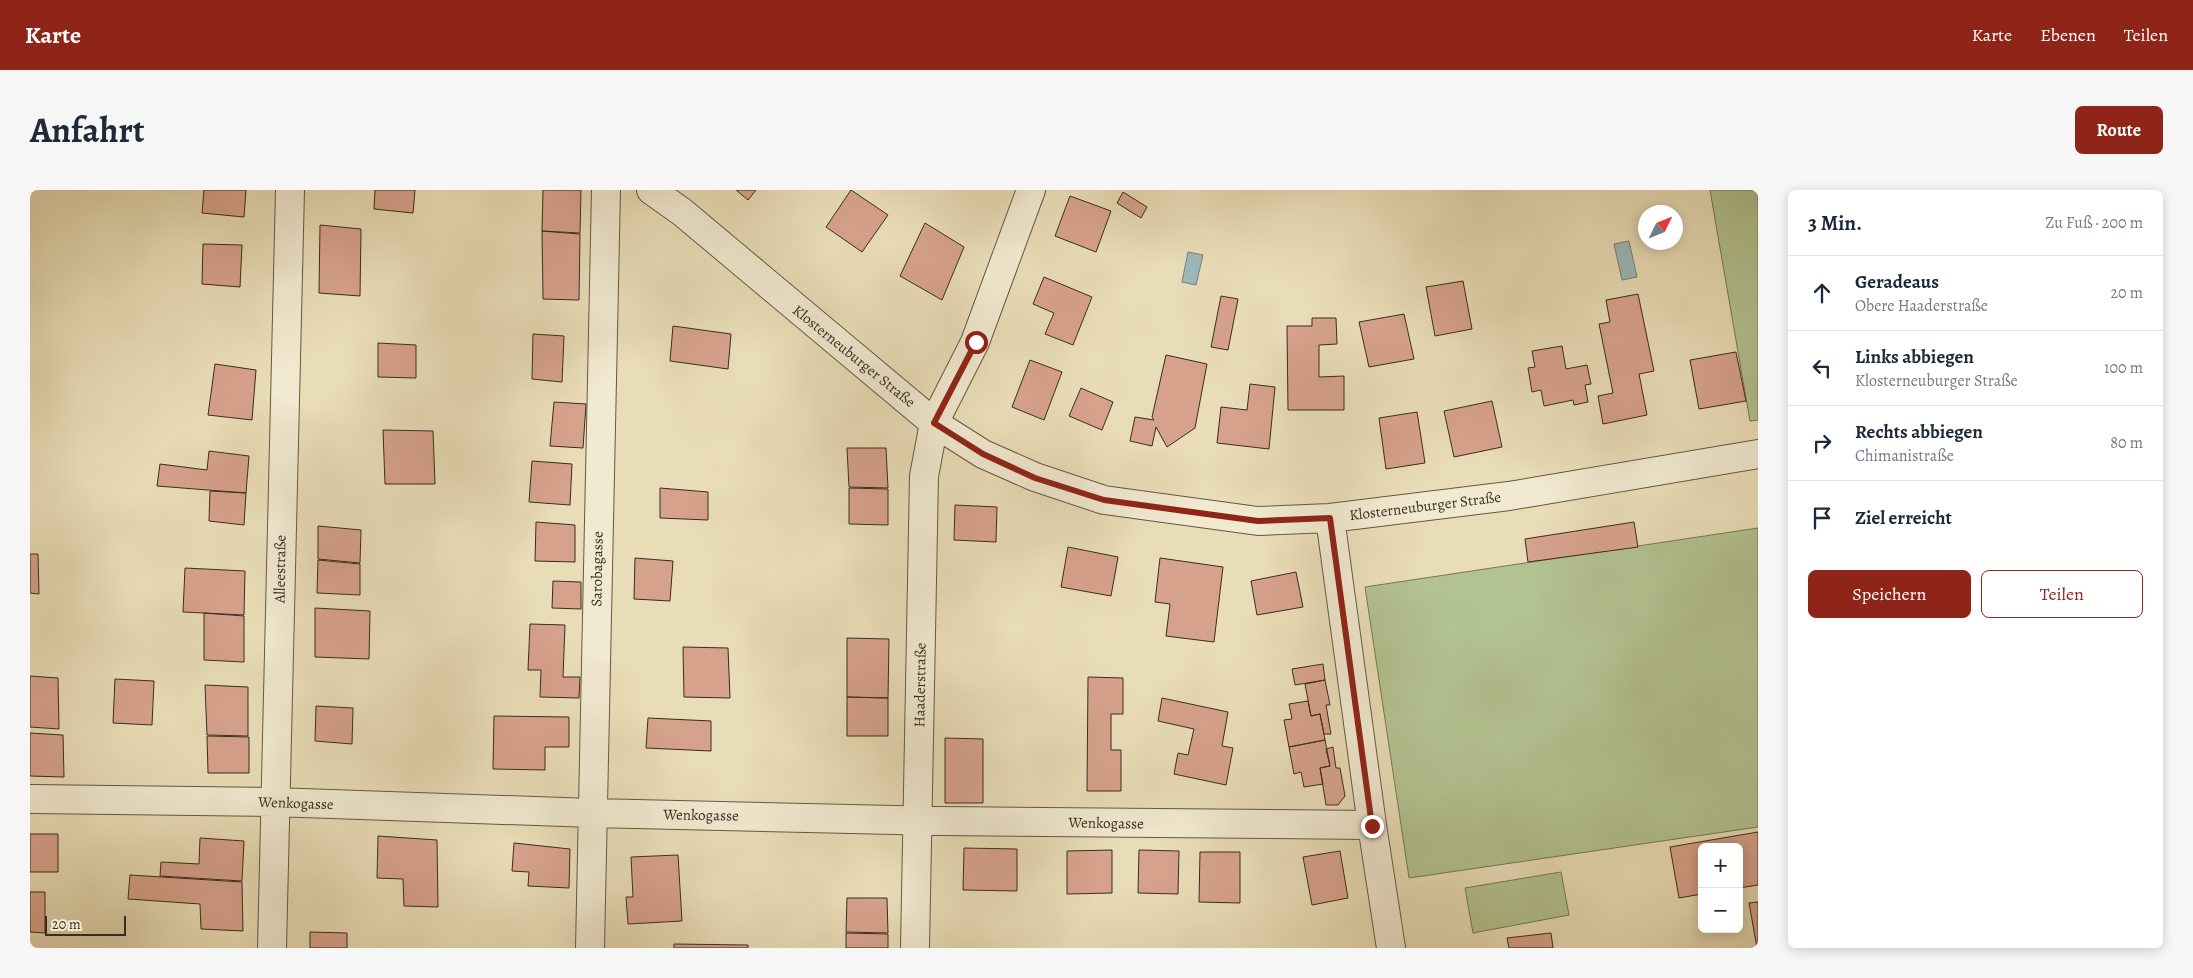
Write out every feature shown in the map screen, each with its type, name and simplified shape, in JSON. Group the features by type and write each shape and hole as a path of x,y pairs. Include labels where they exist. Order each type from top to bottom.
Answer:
{"street":[{"name":"Alleestraße","path":"272,948 290,190"},
{"name":"Sarobagasse","path":"590,948 606,190"},
{"name":"Klosterneuburger Straße","path":"651,190 682,212 934,423 983,454 1035,478 1104,500 1258,521 1330,518 1509,496 1758,454"},
{"name":"Haaderstraße","path":"915,948 924,476 934,423 976,342 1031,190"},
{"path":"1330,518 1372,826 1391,948"},
{"name":"Wenkogasse","path":"30,799 274,802 592,813 917,820 1372,826"}],"green space":[{"path":"1710,190 1758,190 1758,420 1750,421"},
{"path":"1758,528 1758,827 1409,878 1365,587"},
{"path":"1561,872 1569,915 1473,933 1465,888"}],"water":[{"path":"1629,241 1637,277 1622,280 1614,244"},
{"path":"1188,252 1203,255 1196,285 1182,282"}],"building":[{"path":"204,190 246,190 244,217 202,213"},
{"path":"375,190 415,190 413,213 374,209"},
{"path":"543,190 581,190 580,233 542,231"},
{"path":"736,190 756,190 748,200"},
{"path":"851,190 888,215 862,252 826,227"},
{"path":"1123,192 1147,207 1141,218 1117,203"},
{"path":"1070,196 1111,211 1096,252 1055,236"},
{"path":"925,223 964,247 942,300 900,276"},
{"path":"320,225 361,229 360,296 319,293"},
{"path":"542,231 580,234 579,300 543,299"},
{"path":"203,244 242,245 240,287 202,284"},
{"path":"1044,277 1092,297 1073,345 1045,334 1054,313 1033,304"},
{"path":"1463,281 1472,329 1435,336 1426,287"},
{"path":"1638,294 1654,371 1639,374 1647,415 1603,424 1598,396 1613,393 1599,324 1610,322 1606,300"},
{"path":"1221,296 1238,299 1228,350 1211,347"},
{"path":"1404,314 1414,359 1369,367 1359,322"},
{"path":"1312,318 1336,318 1337,344 1319,345 1319,377 1344,376 1344,410 1288,410 1287,326 1312,326"},
{"path":"673,326 731,334 728,369 670,361"},
{"path":"533,334 564,336 562,382 532,379"},
{"path":"378,343 416,345 416,378 378,377"},
{"path":"1562,346 1566,369 1587,365 1591,384 1585,385 1588,402 1574,405 1573,400 1544,406 1541,390 1532,392 1528,368 1535,367 1532,351"},
{"path":"1736,352 1746,401 1699,409 1690,360"},
{"path":"1166,355 1207,364 1195,428 1167,447 1156,427 1152,446 1130,441 1135,417 1154,420 1152,417"},
{"path":"1030,360 1062,372 1044,420 1012,407"},
{"path":"215,364 256,370 252,420 208,415"},
{"path":"1250,384 1275,387 1269,449 1217,443 1221,407 1247,410"},
{"path":"1081,388 1113,402 1102,430 1069,416"},
{"path":"1492,401 1502,447 1454,457 1444,411"},
{"path":"554,402 586,404 583,448 550,446"},
{"path":"1417,412 1425,463 1386,469 1379,418"},
{"path":"383,430 433,431 435,484 385,484"},
{"path":"847,448 886,448 888,488 849,487"},
{"path":"209,451 249,456 246,493 157,486 160,464 207,470"},
{"path":"532,461 572,464 570,505 529,502"},
{"path":"660,488 708,492 708,520 660,518"},
{"path":"849,488 888,489 888,525 849,524"},
{"path":"210,491 246,493 244,525 209,521"},
{"path":"955,505 997,507 996,542 954,540"},
{"path":"536,522 575,525 575,562 535,561"},
{"path":"1634,522 1638,547 1528,562 1525,539"},
{"path":"318,526 361,530 360,563 318,559"},
{"path":"1068,547 1118,557 1111,596 1061,587"},
{"path":"30,554 38,554 39,594 30,593"},
{"path":"635,558 673,561 670,601 634,599"},
{"path":"1160,558 1223,567 1214,642 1166,636 1170,604 1155,602"},
{"path":"318,560 360,564 360,595 317,593"},
{"path":"185,568 245,571 244,615 183,612"},
{"path":"1296,572 1303,607 1257,615 1251,581"},
{"path":"553,581 581,582 581,609 552,608"},
{"path":"315,608 370,611 369,659 315,657"},
{"path":"204,613 244,616 244,662 204,660"},
{"path":"530,624 565,625 563,677 580,677 579,698 540,697 541,670 528,670"},
{"path":"847,638 889,639 888,698 847,697"},
{"path":"683,647 728,648 730,698 684,697"},
{"path":"1323,664 1325,680 1295,685 1292,669"},
{"path":"30,676 58,678 59,729 30,727"},
{"path":"1088,677 1123,678 1123,714 1111,714 1111,750 1121,750 1121,791 1087,791"},
{"path":"115,679 154,681 152,725 113,723"},
{"path":"1325,680 1330,705 1326,705 1331,734 1324,734 1320,714 1311,716 1305,684"},
{"path":"205,685 248,687 248,736 207,735"},
{"path":"847,697 888,698 888,736 847,736"},
{"path":"1162,698 1228,712 1222,746 1233,748 1226,785 1174,774 1178,753 1188,755 1194,729 1158,721"},
{"path":"1308,701 1311,716 1320,714 1325,740 1289,747 1284,720 1292,719 1289,704"},
{"path":"316,706 353,708 352,744 315,741"},
{"path":"494,716 569,717 569,747 545,747 545,770 493,769"},
{"path":"648,718 711,721 711,751 646,748"},
{"path":"30,733 63,735 64,777 30,776"},
{"path":"207,736 249,737 249,773 208,773"},
{"path":"945,738 983,739 983,803 945,803"},
{"path":"1325,740 1330,766 1320,768 1323,784 1304,787 1301,772 1294,774 1289,747"},
{"path":"1333,747 1336,768 1340,768 1345,796 1338,805 1326,805 1320,768 1330,766 1326,749"},
{"path":"1758,832 1758,885 1743,887 1743,843 1698,843 1698,895 1679,898 1670,847"},
{"path":"30,834 58,834 58,872 30,872"},
{"path":"378,836 437,840 438,907 404,906 403,879 377,878"},
{"path":"200,838 244,841 242,881 160,876 161,862 199,864"},
{"path":"514,843 570,849 569,888 528,886 529,872 512,871"},
{"path":"964,848 1017,849 1017,891 963,890"},
{"path":"1112,850 1112,893 1067,894 1067,851"},
{"path":"1139,850 1179,851 1178,894 1138,893"},
{"path":"1340,851 1348,898 1312,905 1303,857"},
{"path":"1200,852 1240,852 1240,903 1199,902"},
{"path":"678,855 682,921 628,924 626,897 633,897 631,857"},
{"path":"130,875 242,882 243,931 201,929 200,904 128,899"},
{"path":"30,892 45,892 45,933 30,932"},
{"path":"847,898 887,898 888,933 846,932"},
{"path":"1758,902 1758,948 1757,948 1749,903"},
{"path":"310,932 347,933 347,948 310,948"},
{"path":"846,933 888,934 888,948 846,948"},
{"path":"1551,933 1553,948 1509,948 1507,938"},
{"path":"674,944 748,945 748,948 674,948"}],"route":[{"path":"976,342 934,423 983,454 1035,478 1104,500 1258,521 1330,518 1372,826"}]}
